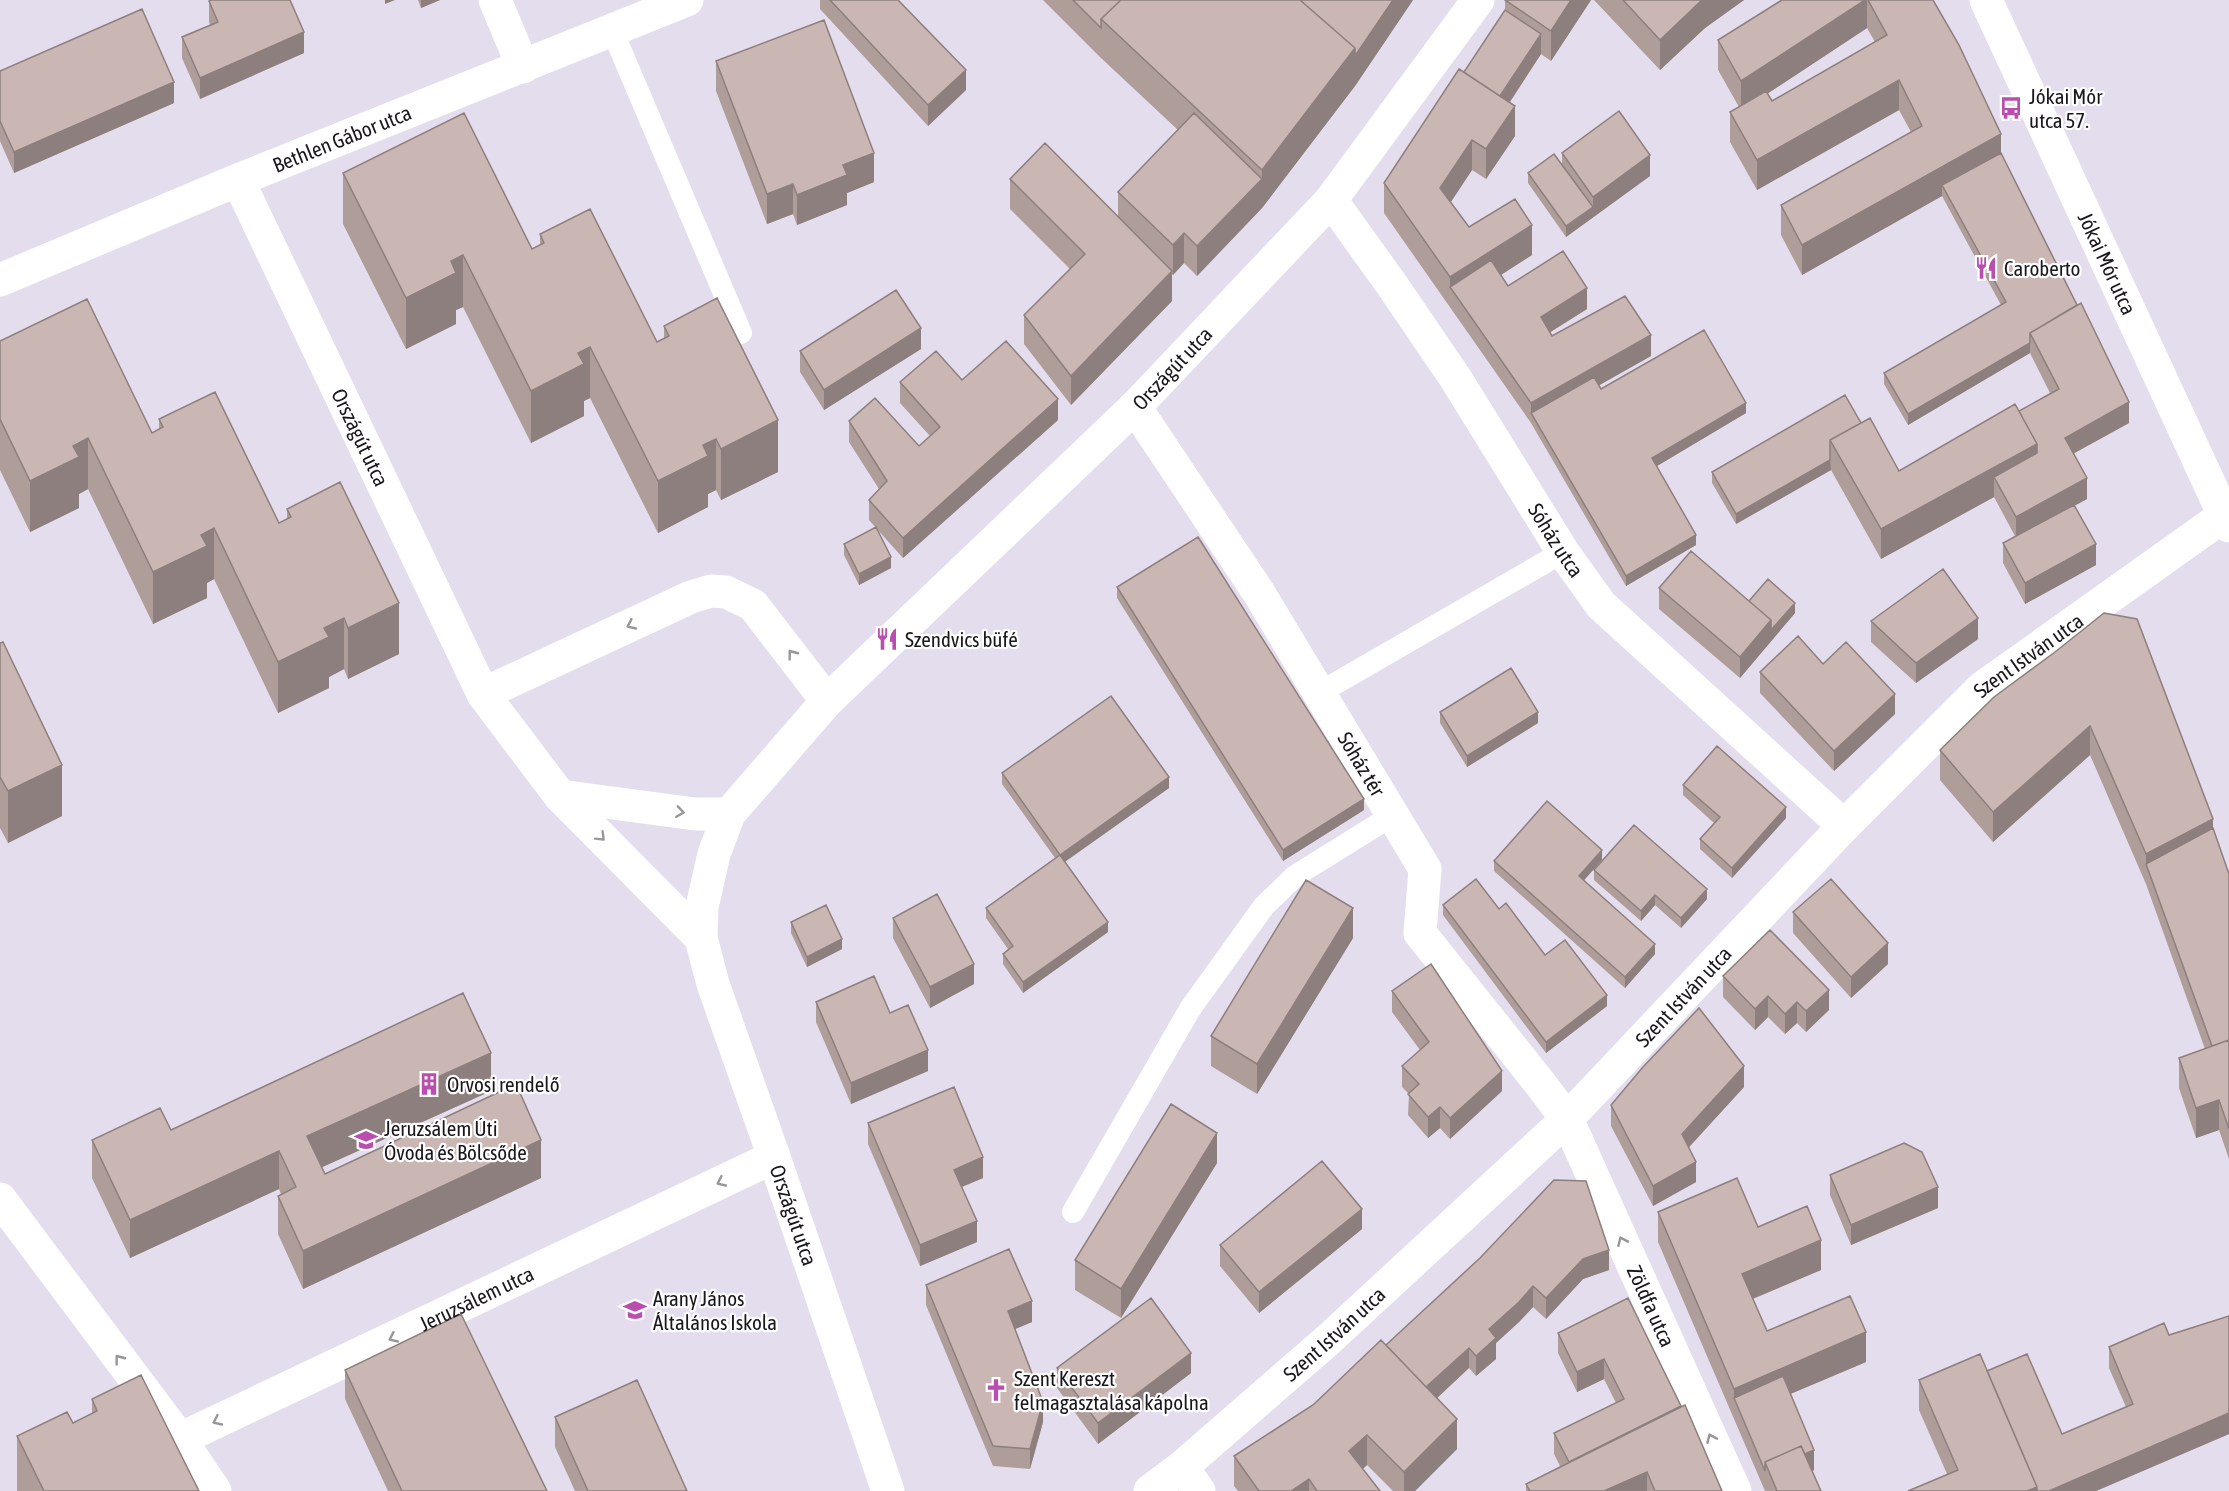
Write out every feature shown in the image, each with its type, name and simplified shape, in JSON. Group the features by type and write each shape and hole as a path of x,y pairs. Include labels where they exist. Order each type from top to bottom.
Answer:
{"street":[{"path":"495,0 523,66"},
{"name":"Bethlen Gábor utca","path":"0,280 238,180 687,0"},
{"name":"Jókai Mór utca","path":"1986,0 2228,517"},
{"name":"Országút utca","path":"888,1491 713,984 700,938 702,907 714,854 729,814 827,701 1135,407 1331,200 1477,1"},
{"name":"Országút utca","path":"238,180 483,694 560,796 700,938"},
{"name":"Sóház utca","path":"1331,200 1456,379 1563,552 1600,605 1844,826"},
{"name":"Sóház tér","path":"1135,407 1259,592 1425,870 1420,933 1567,1119"},
{"name":"Szent István utca","path":"1149,1491 1190,1479 1328,1340 1567,1119 1844,826 1982,688 2228,517"},
{"path":"483,694 691,597 711,591 726,592 753,605 827,701"},
{"path":"560,796 695,814 729,814"},
{"name":"Zöldfa utca","path":"1567,1119 1735,1491"},
{"name":"Jeruzsálem utca","path":"180,1439 774,1157"},
{"path":"0,1199 180,1439 215,1491"}],"lane":[{"path":"612,30 741,333"},
{"path":"1319,693 1563,552"},
{"path":"1073,1212 1191,1009 1264,906 1295,876 1393,815"}],"building":[{"path":"290,0 304,32 200,78 182,37 218,22 209,1"},
{"path":"830,0 898,0 966,70 928,105"},
{"path":"1073,0 1121,0 1101,19 1101,28"},
{"path":"1121,0 1300,0 1355,48 1262,170 1101,19"},
{"path":"1300,0 1393,0 1355,56 1355,48"},
{"path":"1505,0 1571,0 1551,31"},
{"path":"1623,0 1702,0 1660,40"},
{"path":"1782,0 1865,0 1741,81 1718,40"},
{"path":"1868,0 1933,0 1959,45 2001,134 1802,245 1781,205 1922,126 1899,80 1757,160 1730,112 1766,91 1772,101 1887,35"},
{"path":"142,9 174,82 14,152 0,121 0,71"},
{"path":"1505,10 1541,34 1500,96 1464,72"},
{"path":"824,20 874,153 843,165 847,175 797,195 793,184 767,194 716,61"},
{"path":"1459,69 1515,106 1486,149 1472,140 1440,188 1469,227 1515,199 1532,225 1450,277 1384,183"},
{"path":"1619,111 1650,155 1593,197 1562,153"},
{"path":"464,113 532,249 544,243 540,234 590,209 657,342 669,336 664,326 717,298 778,420 721,449 716,439 703,445 708,456 658,481 590,347 578,353 584,364 531,391 463,255 451,261 456,273 406,298 343,173"},
{"path":"1194,113 1262,179 1197,246 1184,233 1173,245 1118,192"},
{"path":"1045,143 1172,271 1071,376 1024,315 1085,254 1010,179"},
{"path":"2001,153 2077,305 2030,333 2030,343 1908,414 1884,373 2006,302 1942,185"},
{"path":"1554,154 1593,207 1566,226 1528,173"},
{"path":"1563,251 1587,288 1541,317 1552,336 1625,296 1651,335 1531,403 1450,287 1491,260 1508,286"},
{"path":"896,290 921,328 824,390 800,351"},
{"path":"87,299 152,433 163,427 159,419 215,392 279,523 291,517 287,509 340,482 399,603 348,628 344,618 324,628 329,637 278,662 214,528 201,535 207,546 153,572 88,438 73,446 79,457 30,481 0,419 0,341"},
{"path":"2081,303 2129,402 2065,438 2087,478 2016,517 1994,477 2037,453 2037,444 2019,411 2059,389 2030,333"},
{"path":"1704,330 1746,403 1652,458 1696,535 1626,576 1531,413 1594,377 1601,389"},
{"path":"1006,341 1058,399 903,538 869,500 887,481 849,421 875,398 919,446 940,427 900,382 936,351 962,380"},
{"path":"1845,395 1861,423 1830,440 1830,460 1736,514 1712,472"},
{"path":"2015,404 2037,444 1881,529 1830,440 1870,418 1899,471"},
{"path":"2074,505 2096,544 2025,583 2003,543"},
{"path":"876,527 891,557 859,574 844,544"},
{"path":"1198,537 1364,799 1283,850 1117,587"},
{"path":"1691,551 1771,620 1740,657 1659,588"},
{"path":"1943,569 1978,618 1916,663 1871,621"},
{"path":"1768,579 1795,603 1771,630 1771,620 1749,601"},
{"path":"2104,613 2137,619 2213,819 2146,854 2090,726 1993,812 1940,750 1994,697"},
{"path":"1798,636 1823,664 1846,642 1895,694 1834,751 1760,672"},
{"path":"3,642 62,765 8,791 0,777 0,643"},
{"path":"1511,668 1538,712 1467,756 1440,712"},
{"path":"1111,696 1169,777 1060,855 1002,773"},
{"path":"1717,746 1786,807 1732,868 1700,839 1720,817 1683,785"},
{"path":"1547,801 1602,850 1579,876 1655,944 1625,977 1494,861"},
{"path":"1634,825 1707,889 1681,918 1655,895 1641,911 1594,870"},
{"path":"2213,828 2229,874 2229,1040 2212,1046 2146,864"},
{"path":"1060,855 1108,922 1023,982 1003,954 1013,946 986,908"},
{"path":"1476,879 1499,909 1506,903 1545,955 1565,940 1607,995 1546,1042 1443,905"},
{"path":"1831,879 1888,943 1851,977 1793,912"},
{"path":"1306,880 1353,908 1257,1064 1211,1036"},
{"path":"937,894 974,964 930,987 893,918"},
{"path":"826,905 842,939 807,957 791,922"},
{"path":"1770,930 1829,990 1806,1011 1797,1002 1785,1014 1768,996 1755,1009 1723,976"},
{"path":"1431,964 1502,1071 1450,1118 1440,1107 1428,1117 1408,1094 1419,1084 1402,1066 1429,1042 1392,991"},
{"path":"874,976 890,1013 908,1005 928,1050 851,1083 816,1002"},
{"path":"463,993 491,1053 307,1136 325,1174 516,1084 541,1140 303,1251 278,1196 296,1187 279,1151 130,1220 92,1140 160,1108 171,1130"},
{"path":"1699,1008 1744,1066 1682,1134 1696,1162 1653,1186 1611,1105 1643,1067"},
{"path":"2229,1040 2229,1129 2219,1100 2196,1108 2179,1058"},
{"path":"954,1087 983,1157 954,1170 977,1221 920,1245 868,1123"},
{"path":"1171,1104 1217,1133 1121,1289 1075,1260"},
{"path":"1904,1143 1922,1152 1938,1187 1851,1225 1830,1175"},
{"path":"1322,1161 1362,1209 1259,1292 1220,1245"},
{"path":"1737,1178 1758,1227 1807,1206 1821,1240 1742,1274 1767,1331 1850,1296 1866,1332 1734,1389 1658,1212"},
{"path":"1554,1180 1586,1181 1609,1250 1583,1259 1546,1298 1533,1286 1489,1329 1496,1338 1476,1356 1469,1348 1426,1387 1386,1345 1480,1258"},
{"path":"1009,1249 1032,1301 1008,1311 1043,1402 1030,1449 993,1446 926,1285"},
{"path":"1151,1298 1191,1353 1098,1423 1057,1368"},
{"path":"1628,1298 1681,1406 1569,1462 1554,1433 1624,1399 1604,1359 1577,1372 1558,1333"},
{"path":"461,1314 547,1491 402,1491 345,1370"},
{"path":"2229,1316 2229,1413 2049,1491 2037,1491 1987,1371 2027,1354 2062,1434 2133,1404 2109,1347 2164,1323 2169,1335"},
{"path":"1381,1340 1457,1419 1404,1472 1367,1435 1349,1451 1380,1491 1317,1491 1309,1479 1291,1491 1259,1491 1234,1456 1313,1405"},
{"path":"1980,1354 2037,1487 2027,1491 1908,1491 1958,1470 1919,1380"},
{"path":"141,1375 199,1491 44,1491 17,1436 67,1412 73,1423 97,1411 92,1399"},
{"path":"1783,1376 1814,1450 1805,1454 1801,1446 1765,1462 1765,1471 1734,1398"},
{"path":"637,1380 687,1491 588,1491 555,1417"},
{"path":"1685,1405 1722,1491 1655,1491 1647,1472 1604,1491 1530,1491 1526,1484"},
{"path":"1801,1446 1821,1491 1777,1491 1765,1462"}],"place":[{"name":"Jókai Mór utca 57.","path":"2011,108"},
{"name":"Caroberto","path":"1986,268"},
{"name":"Szendvics büfé","path":"887,639"},
{"name":"Orvosi rendelő","path":"429,1084"},
{"name":"Jeruzsálem Úti Óvoda és Bölcsőde","path":"366,1140"},
{"name":"Arany János Általános Iskola","path":"635,1310"},
{"name":"Szent Kereszt felmagasztalása kápolna","path":"996,1390"}]}
